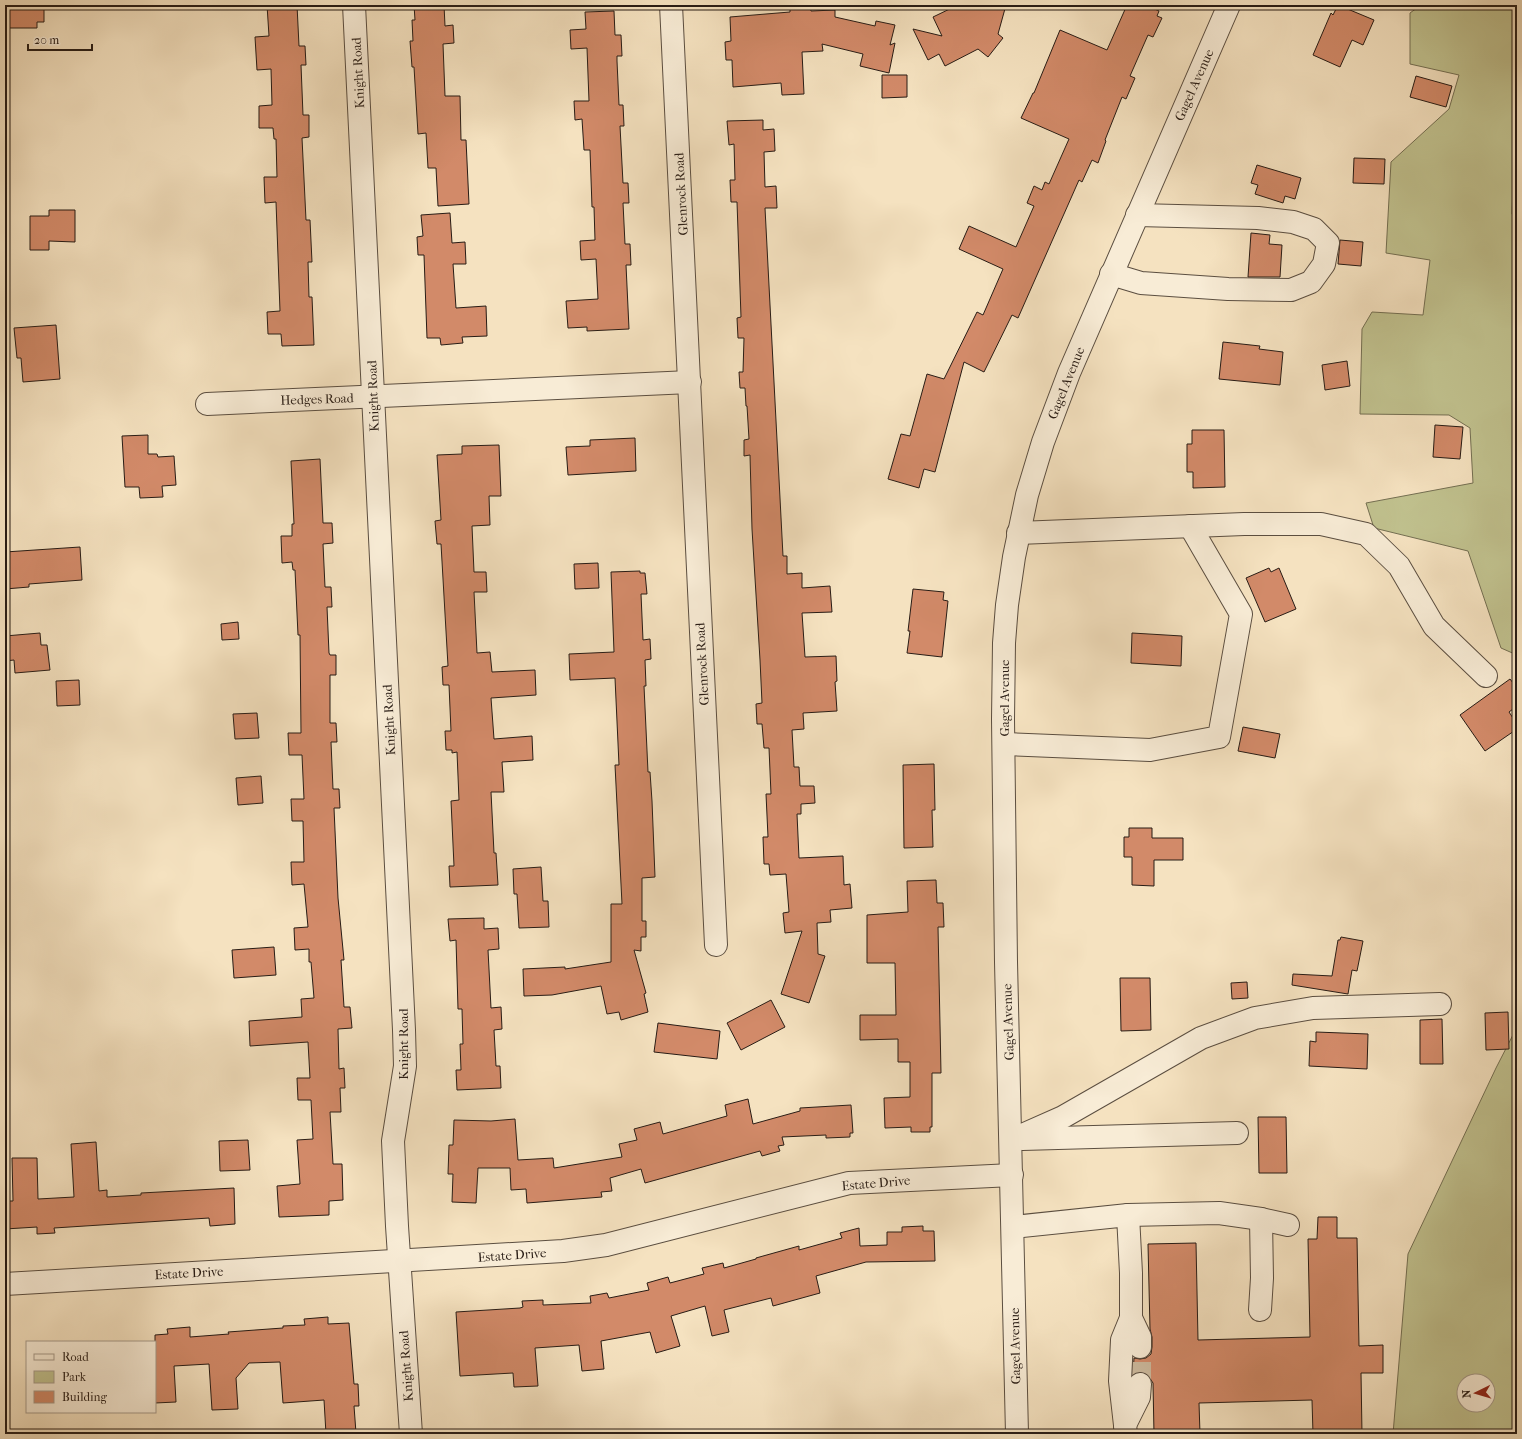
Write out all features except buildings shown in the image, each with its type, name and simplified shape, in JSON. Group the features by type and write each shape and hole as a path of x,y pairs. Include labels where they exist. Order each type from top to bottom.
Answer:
{"street":[{"name":"Knight Road","path":"354,5 404,1030 405,1066 393,1141 399,1262 411,1434"},
{"name":"Glenrock Road","path":"671,5 716,945"},
{"name":"Gagel Avenue","path":"1017,1434 1006,962 1004,635 1007,605 1018,533 1027,495 1043,442 1069,373 1111,274 1229,5"},
{"path":"1111,274 1141,283 1228,289 1291,290 1311,282 1324,264 1328,243 1314,229 1293,222 1258,218 1137,215"},
{"name":"Hedges Road","path":"207,404 690,382"},
{"path":"1018,533 1190,526 1321,524 1366,534 1400,566 1434,626 1486,676"},
{"path":"1004,744 1150,750 1219,737 1241,614 1190,526"},
{"path":"1011,1140 1063,1117 1201,1038 1255,1018 1314,1008 1440,1004"},
{"path":"1011,1140 1237,1133"},
{"name":"Estate Drive","path":"5,1284 399,1262 564,1251 606,1245 849,1183 1012,1175"},
{"path":"1013,1227 1128,1216 1219,1213 1261,1219 1288,1225"},
{"path":"1125,1429 1120,1381 1122,1340 1131,1318 1131,1273 1128,1216"},
{"path":"1260,1310 1262,1278 1261,1219"},
{"path":"1131,1318 1140,1336 1140,1347"},
{"path":"1125,1429 1139,1397 1140,1384"}],"green space":[{"path":"1421,5 1517,5 1517,146 1514,151 1512,214 1517,220 1517,655 1501,648 1468,551 1374,528 1366,503 1473,483 1470,428 1449,415 1360,414 1362,329 1372,312 1423,315 1430,260 1386,253 1391,162 1449,109 1459,75 1410,64 1410,13"},
{"path":"1517,1027 1517,1434 1393,1434 1408,1254"}],"tunnel":[{"path":"1140,1347 1140,1384"}]}
